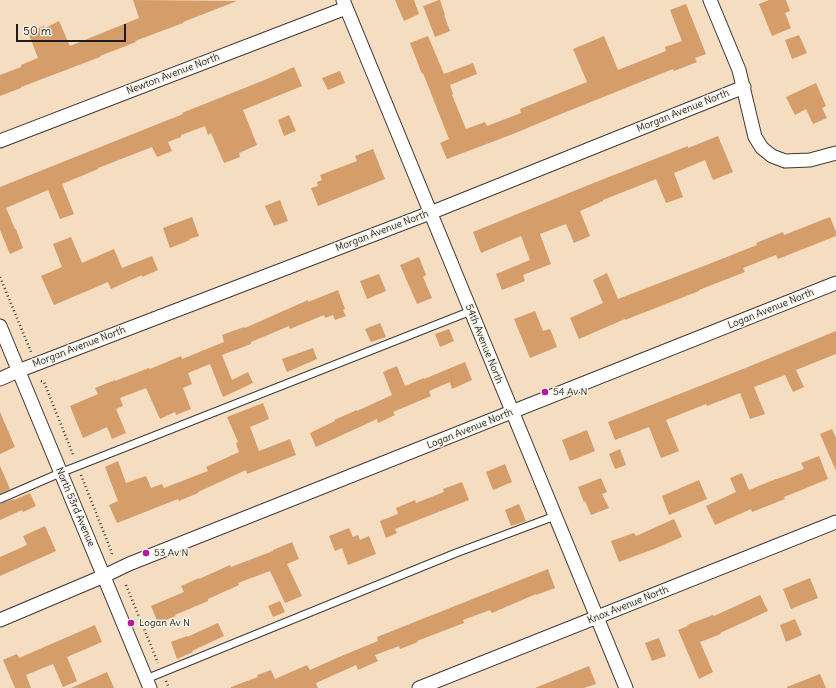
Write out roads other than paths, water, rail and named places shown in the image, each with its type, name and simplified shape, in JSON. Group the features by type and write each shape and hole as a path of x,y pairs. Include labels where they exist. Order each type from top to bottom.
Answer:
{"street":[{"path":"710,0 740,70 755,137 762,148 772,156 785,161 810,160 836,153"},
{"name":"Newton Avenue North","path":"0,141 344,4"},
{"name":"54th Avenue North","path":"344,4 626,688"},
{"name":"Morgan Avenue North","path":"0,379 430,212 744,87"},
{"name":"Logan Avenue North","path":"0,620 136,561 836,284"},
{"name":"North 53rd Avenue","path":"0,326 148,684"},
{"name":"Knox Avenue North","path":"419,688 836,522"}],"lane":[{"path":"0,499 60,473 471,311"},
{"path":"148,684 456,553 555,516"}],"place":[{"name":"54 Av N","path":"545,392"},
{"name":"53 Av N","path":"146,553"},
{"name":"Logan Av N","path":"131,623"}]}
